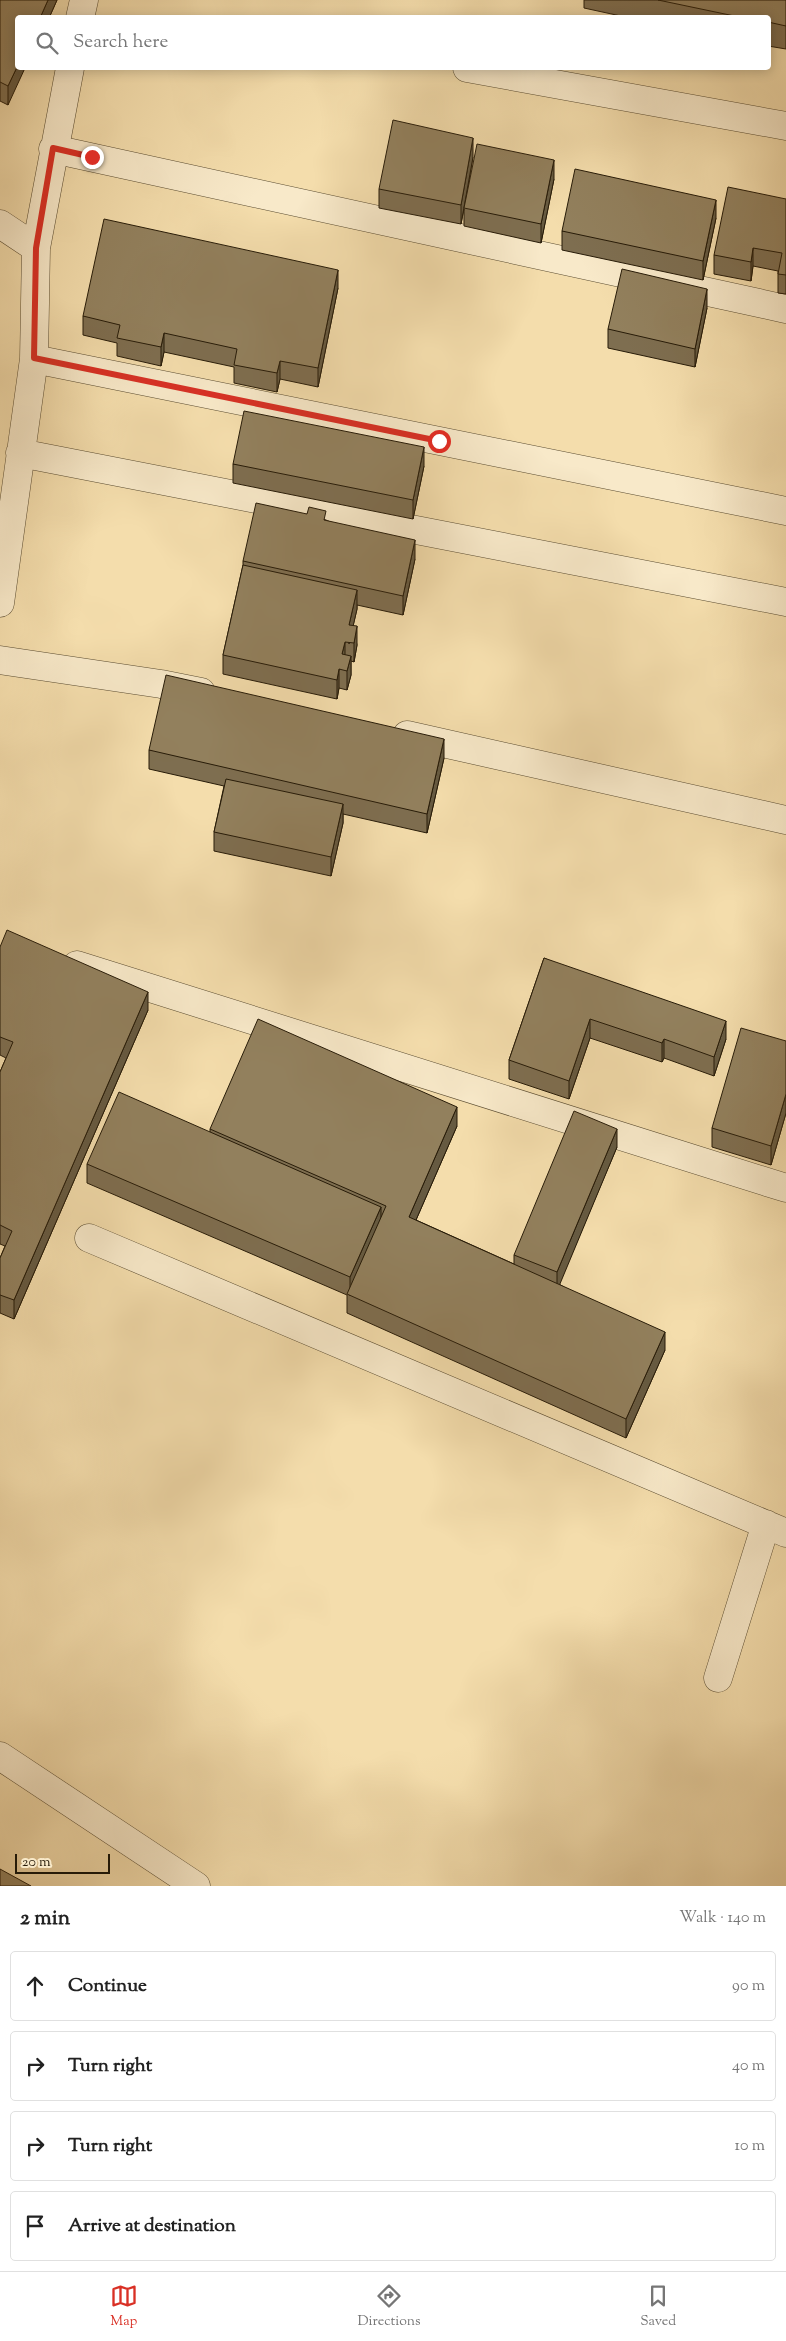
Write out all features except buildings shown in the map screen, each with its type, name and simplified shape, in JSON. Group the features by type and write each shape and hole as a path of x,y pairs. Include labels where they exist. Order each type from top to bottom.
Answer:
{"street":[{"path":"81,15 84,0"},
{"path":"0,601 12,467 34,358 36,248 53,148 70,70"},
{"path":"478,70 786,126"},
{"path":"53,148 786,309"},
{"path":"0,224 36,248"},
{"path":"34,358 786,511"},
{"path":"12,467 786,602"},
{"path":"0,660 161,684 227,698"},
{"path":"379,729 786,820"},
{"path":"57,958 786,1188"},
{"path":"89,1238 776,1528 718,1678"},
{"path":"0,1756 196,1886"}],"route":[{"path":"92,157 53,148 36,248 34,358 439,441"}]}
